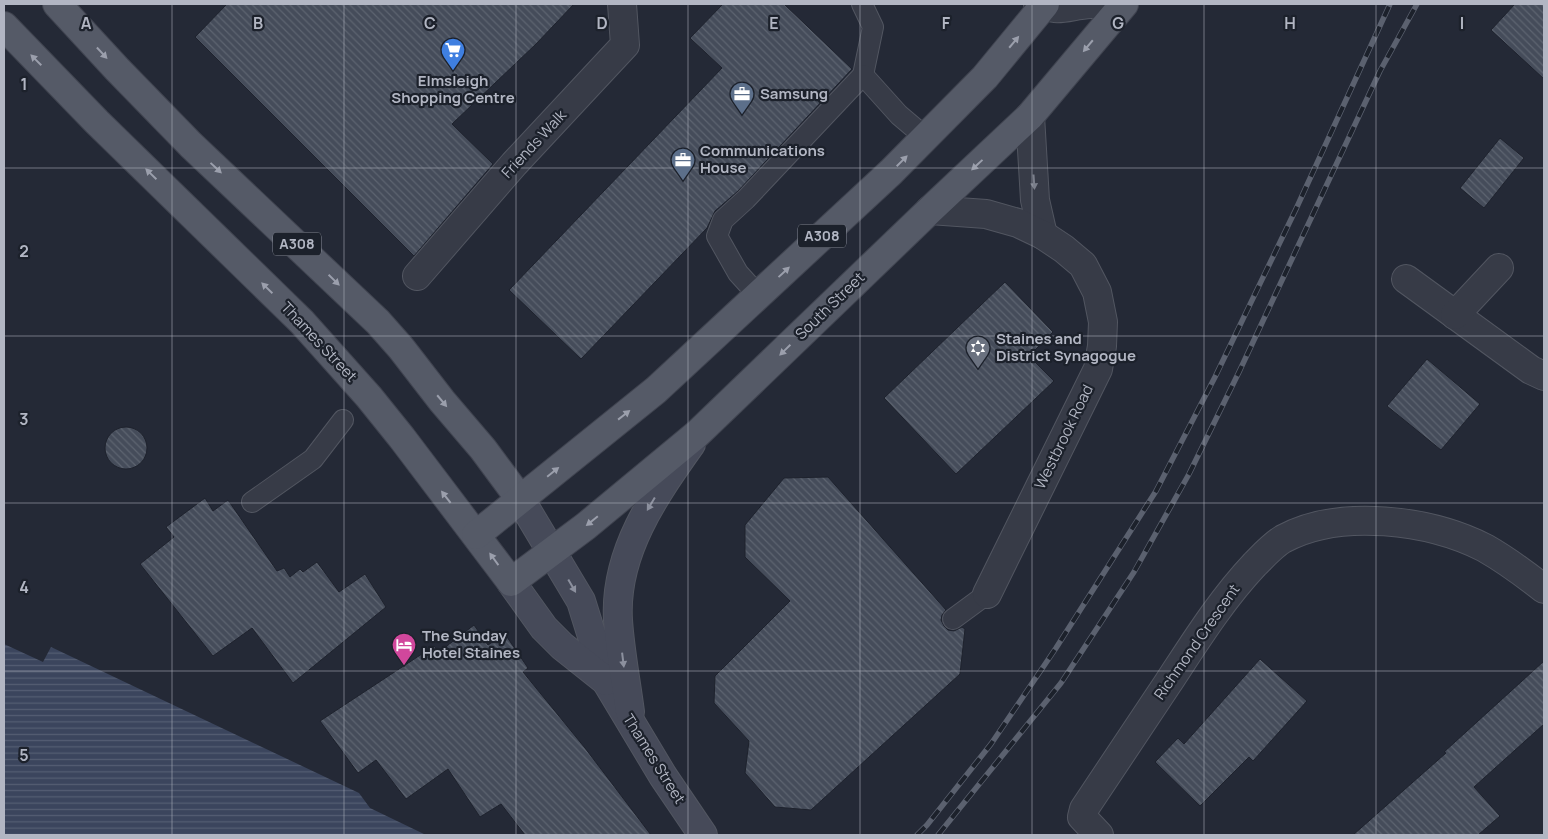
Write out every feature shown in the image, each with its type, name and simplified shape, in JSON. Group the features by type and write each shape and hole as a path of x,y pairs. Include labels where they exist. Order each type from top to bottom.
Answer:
{"main road":[{"name":"Thames Street","path":"57,4 191,145 378,322 483,449 520,499 581,601 606,681 663,776 703,835"},
{"name":"A308","path":"476,535 656,390 891,172 984,77 1040,5"},
{"name":"South Street","path":"511,582 552,552 698,434 1030,116 1122,6"},
{"name":"Thames Street","path":"4,26 91,116 302,322 369,398 476,535 544,628 562,646 606,681"},
{"path":"631,722 618,619 620,586 626,560 641,519 698,434"}],"street":[{"name":"Friends Walk","path":"417,276 514,164 625,45 622,4"},
{"path":"1030,116 1035,200 1043,235"},
{"name":"Westbrook Road","path":"930,210 986,214 1018,223 1043,235 1083,265 1097,292 1103,322 1102,346 1098,369 987,594"},
{"path":"1455,315 1498,268"},
{"path":"1406,279 1531,370 1544,376"},
{"name":"Richmond Crescent","path":"1099,835 1082,817 1084,809 1234,586 1263,556 1283,539 1317,526 1353,522 1391,522 1422,526 1452,535 1484,548 1518,568 1544,589"}],"lane":[{"path":"758,296 738,273 718,236 723,220 746,199 863,75 873,27 862,4"},
{"path":"1040,5 1063,13 1091,8 1122,6"},
{"path":"863,75 899,115 925,137"},
{"path":"252,502 313,459 343,420"},
{"path":"953,619 987,594"}],"water":[{"path":"4,644 43,662 51,647 359,793 370,808 426,835 4,835"}],"building":[{"path":"227,4 574,4 536,44 452,124 493,164 414,256 195,37"},
{"name":"Communications House","path":"723,4 784,4 852,69 738,191 715,211 707,228 581,359 509,290 722,68 690,38"},
{"path":"1515,4 1544,4 1544,79 1491,30"},
{"path":"1500,138 1524,158 1484,208 1460,188"},
{"name":"Staines and District Synagogue","path":"1005,282 1053,332 1029,356 1054,381 956,474 884,398"},
{"path":"1427,359 1480,404 1441,450 1387,406"},
{"path":"130,427 138,430 144,436 147,448 144,460 138,466 122,469 114,466 108,460 105,444 108,436 114,430"},
{"path":"828,477 946,610 941,620 944,626 948,630 954,631 962,627 965,629 960,674 811,810 775,807 745,773 749,741 714,703 715,676 790,601 745,557 745,525 784,478"},
{"path":"205,498 213,511 228,500 277,571 284,568 290,577 300,569 303,572 317,562 339,592 365,574 386,607 293,683 252,628 213,656 140,564 174,537 166,527"},
{"path":"474,625 488,645 505,634 528,668 523,672 585,748 651,835 525,835 501,804 480,817 448,769 406,799 376,760 358,773 320,721 434,646 439,652"},
{"path":"1260,659 1307,701 1253,761 1249,757 1200,806 1155,762 1178,738 1184,744"},
{"path":"1544,661 1544,724 1474,787 1500,816 1478,835 1353,835 1446,753 1444,752"}],"railway":[{"path":"917,835 991,744 1056,648 1156,491 1215,377 1296,209 1390,4"},
{"path":"938,835 1061,683 1134,572 1189,474 1380,71 1417,4"}],"place":[{"name":"Elmsleigh Shopping Centre","path":"453,71"},
{"name":"Samsung","path":"742,115"},
{"name":"Communications House","path":"683,181"},
{"name":"Staines and District Synagogue","path":"978,369"},
{"name":"The Sunday Hotel Staines","path":"404,666"}]}
